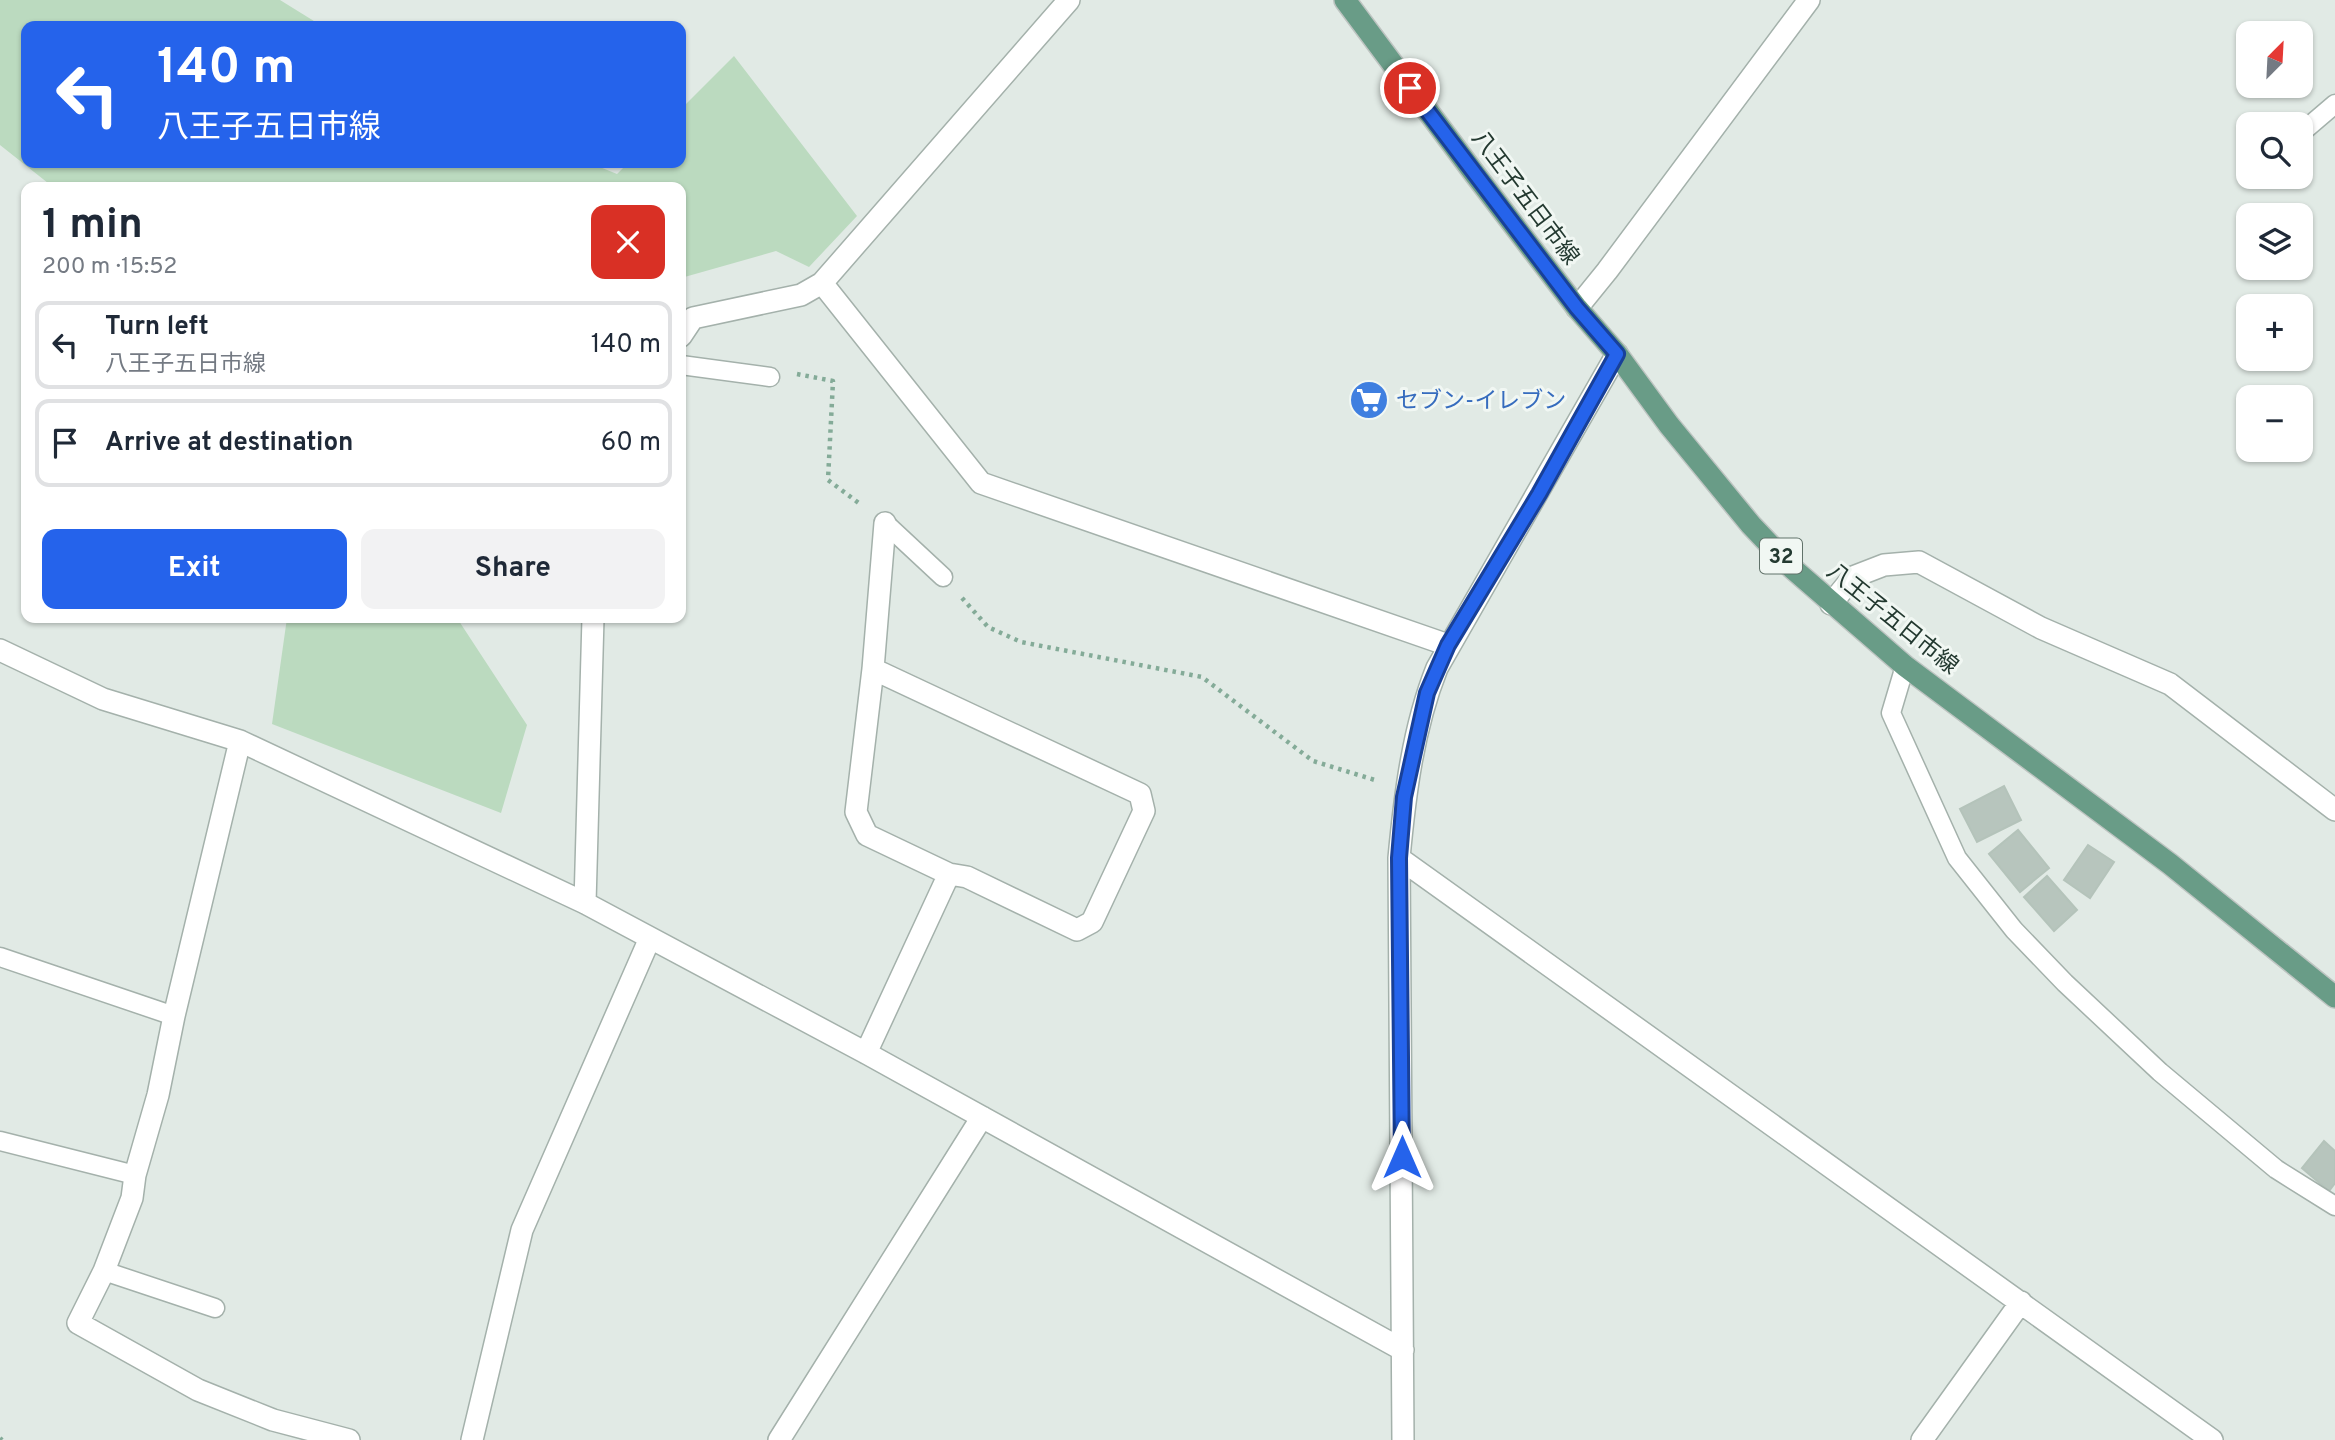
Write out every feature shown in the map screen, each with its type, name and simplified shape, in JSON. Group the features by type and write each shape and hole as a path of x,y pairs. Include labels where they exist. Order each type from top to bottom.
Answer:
{"main road":[{"name":"八王子五日市線","path":"1345,0 1577,308 1617,354 1669,425 1751,525 1792,568 1905,666 2169,864 2335,997"}],"street":[{"path":"686,328 693,318 801,295 822,283 1069,0"},
{"path":"1577,308 1809,0"},
{"path":"822,283 981,483 1448,645"},
{"path":"1403,1440 1399,858 1406,789 1427,693 1448,645 1539,494 1617,354"},
{"path":"873,668 1140,794 1144,811 1092,922 1077,930 967,877 949,874 867,835 856,812 873,668 885,523"},
{"path":"1831,604 1853,577 1884,565 1919,562 2041,628 2170,684 2335,810"},
{"path":"584,903 593,623"},
{"path":"0,650 103,699 240,741 584,903 866,1053 1403,1350"},
{"path":"240,741 174,1016 158,1096 135,1175 132,1198 104,1271 78,1323 198,1390 273,1420 349,1440"},
{"path":"1399,858 2211,1440"},
{"path":"866,1053 949,874"},
{"path":"472,1440 522,1230 650,938"},
{"path":"779,1440 982,1117"},
{"path":"1922,1440 2021,1302"}],"lane":[{"path":"2313,123 2335,104"},
{"path":"686,366 769,377"},
{"path":"885,523 943,577"},
{"path":"1905,666 1891,713 1957,858 2014,930 2065,983 2160,1072 2276,1169 2335,1206"},
{"path":"0,957 174,1016"},
{"path":"0,1142 135,1175"},
{"path":"104,1271 215,1308"}],"path":[{"path":"769,377 783,371 833,381 828,480 885,523"},
{"path":"943,577 988,627 1021,642 1202,677 1313,761 1406,789"}],"green space":[{"path":"0,0 280,0 314,21 21,21 21,162 0,145"},
{"path":"734,56 857,216 809,267 776,251 686,277 686,182 47,182 29,168 602,168 617,174 623,168 686,168 686,104"},
{"path":"286,623 460,623 527,725 501,813 272,724"}],"building":[{"path":"2004,786 2021,820 1977,842 1960,809"},
{"path":"2018,830 2049,868 2020,892 1989,854"},
{"path":"2088,845 2114,862 2090,898 2064,880"},
{"path":"2047,876 2077,910 2054,931 2024,897"},
{"path":"2324,1141 2335,1151 2335,1183 2329,1191 2302,1168"}],"place":[{"name":"セブン-イレブン","path":"1369,400"}],"route":[{"path":"1402,1157 1399,858 1404,797 1427,693 1448,645 1539,494 1617,354 1577,308 1410,88"}]}
